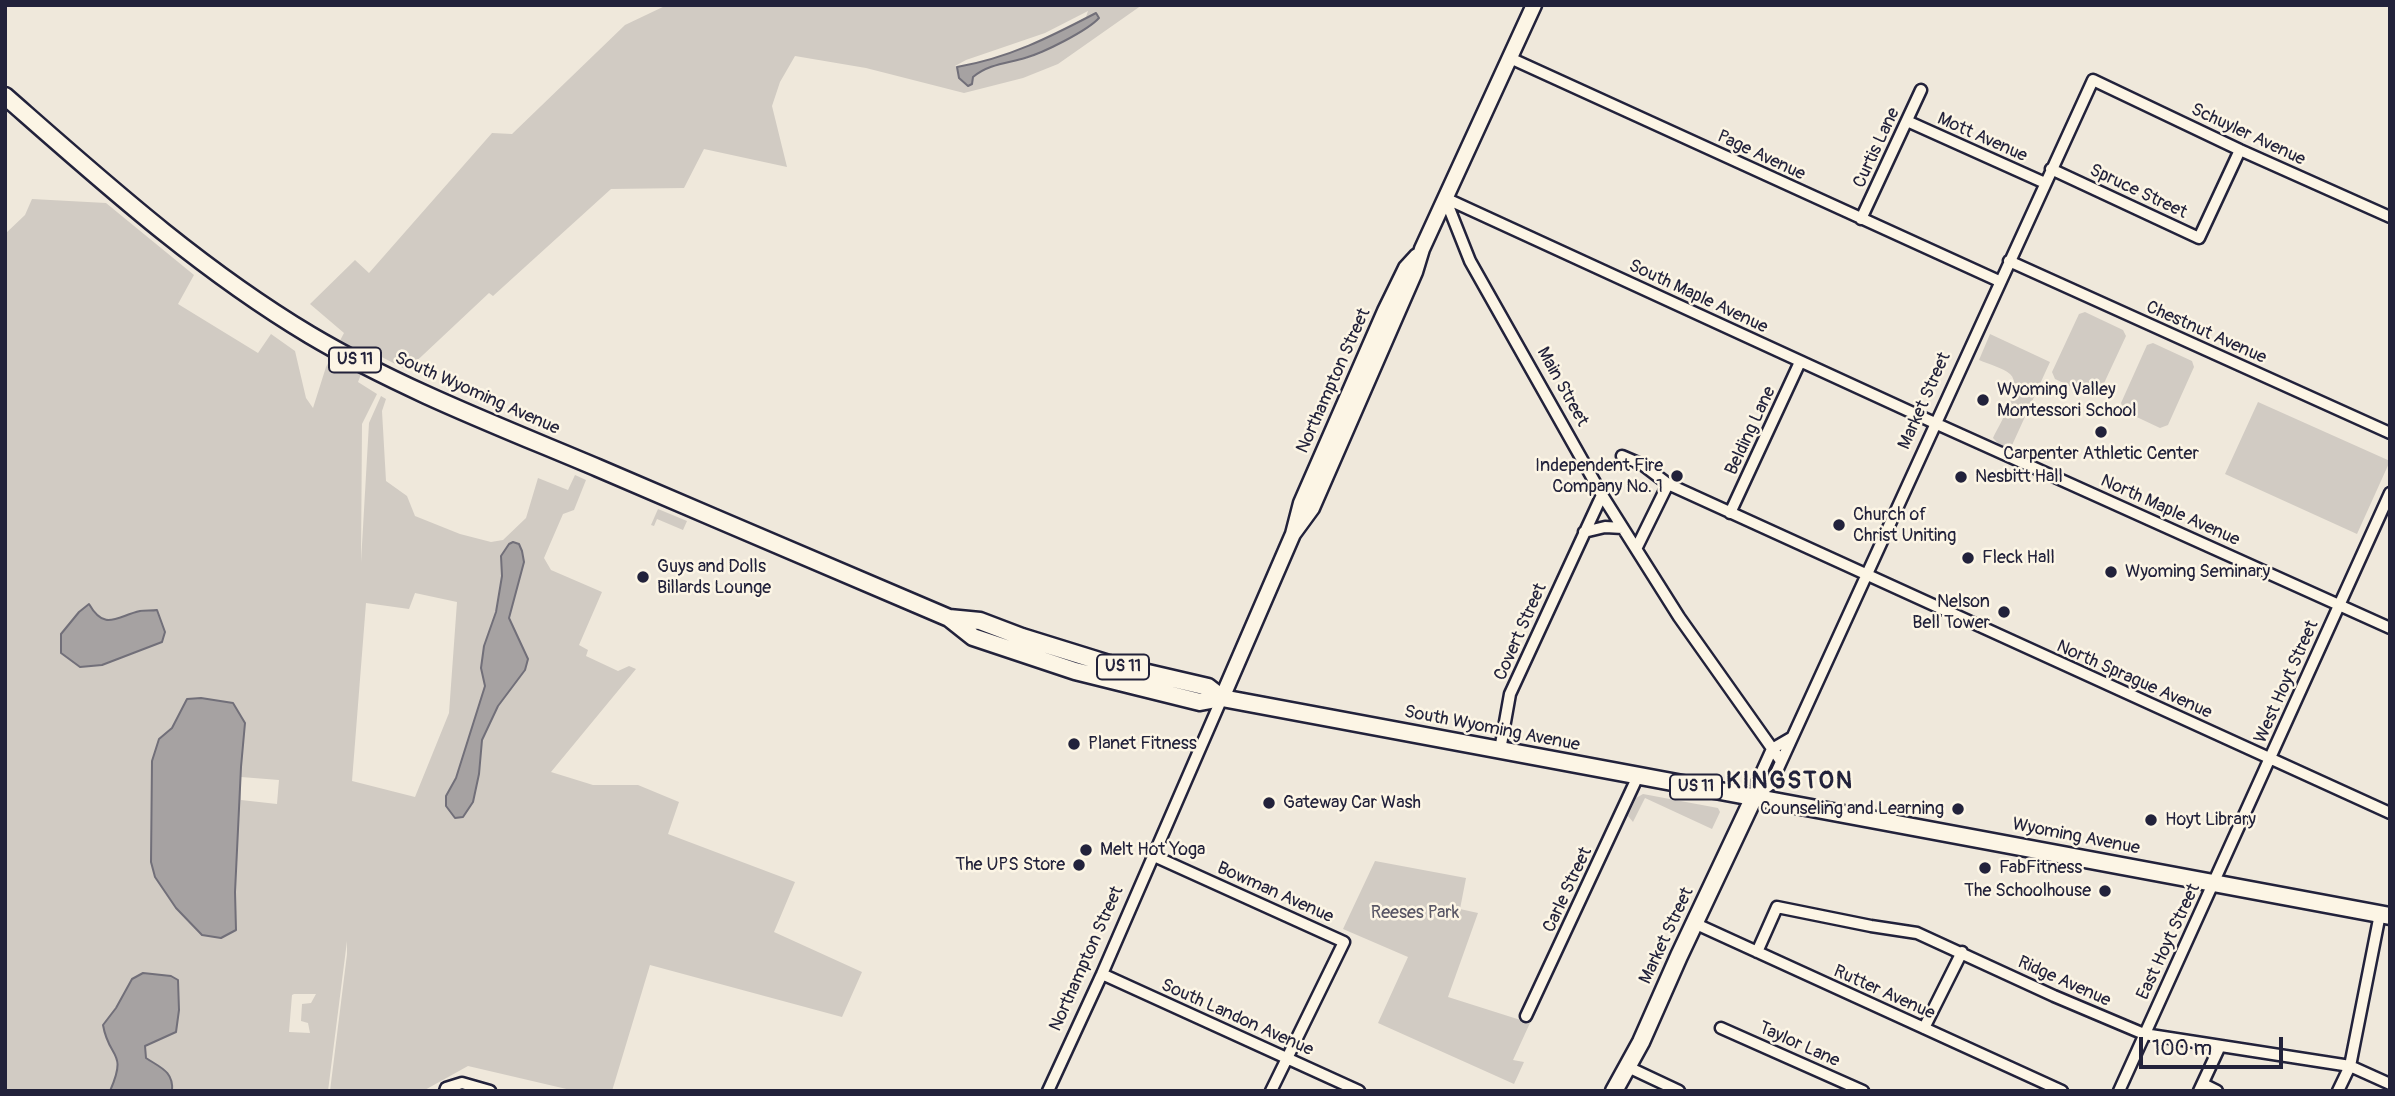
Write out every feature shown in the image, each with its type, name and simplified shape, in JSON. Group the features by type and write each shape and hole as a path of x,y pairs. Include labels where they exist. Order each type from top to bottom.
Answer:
{"main road":[{"name":"South Wyoming Avenue","path":"5,96 166,235 238,288 344,354 380,373 509,430 949,618 980,621 1109,664 1208,687 1222,698 1754,797"},
{"name":"Wyoming Avenue","path":"1754,797 2385,915"},
{"name":"Market Street","path":"1614,1091 1628,1067 1754,797"}],"street":[{"path":"1445,198 1534,5"},
{"name":"Page Avenue","path":"1510,58 2000,281"},
{"name":"Schuyler Avenue","path":"2093,80 2390,217"},
{"name":"Market Street","path":"1754,797 1771,783 2093,80"},
{"name":"Curtis Lane","path":"1861,219 1921,90"},
{"name":"Mott Avenue","path":"1907,121 2045,183"},
{"name":"Spruce Street","path":"2051,169 2199,238 2240,150"},
{"name":"Northampton Street","path":"1048,1091 1154,856 1293,534 1312,508 1445,198"},
{"name":"South Maple Avenue","path":"1445,198 1937,425"},
{"name":"Main Street","path":"1445,198 1470,261 1602,495 1684,625 1781,761"},
{"name":"Chestnut Avenue","path":"2009,261 2390,433"},
{"name":"Belding Lane","path":"1730,513 1800,362"},
{"name":"North Maple Avenue","path":"1937,425 2390,628"},
{"path":"1622,456 1643,465 1668,484 1636,549"},
{"name":"North Sprague Avenue","path":"1668,484 2390,813"},
{"name":"West Hoyt Street","path":"2213,883 2390,493"},
{"name":"Covert Street","path":"1500,750 1510,694 1602,495"},
{"path":"1584,532 1605,527 1623,528"},
{"path":"1772,749 1791,738"},
{"name":"Market Street","path":"1754,797 1757,782 1772,749"},
{"name":"Carle Street","path":"1526,1016 1638,776"},
{"name":"Bowman Avenue","path":"1154,856 1344,942 1287,1058"},
{"name":"East Hoyt Street","path":"2119,1091 2213,883"},
{"name":"Ridge Avenue","path":"1757,952 1777,907 1917,933 2144,1034 2350,1066 2390,1084"},
{"path":"2338,1091 2350,1066 2385,915"},
{"name":"Rutter Avenue","path":"1694,923 2062,1091"},
{"path":"1924,1028 1962,952"},
{"name":"South Landon Avenue","path":"1102,974 1359,1091"},
{"name":"Taylor Lane","path":"1721,1028 1863,1091"},
{"path":"2217,1091 2201,1087 2220,1045"},
{"path":"1271,1091 1287,1058"},
{"path":"1628,1067 1679,1091"},
{"path":"444,1091 462,1083 490,1091"}],"green space":[{"path":"667,5 1142,5 1058,64 1023,78 964,93 866,68 795,56 780,82 772,106 787,167 704,149 684,188 611,189 493,296 489,293 407,370 370,351 358,382 377,394 362,424 361,562 369,423 381,396 386,399 382,411 386,481 407,496 415,516 460,534 491,542 503,540 526,518 538,478 568,490 575,475 586,480 574,510 563,514 544,558 551,570 602,592 579,645 588,650 586,656 618,671 629,666 636,669 551,772 593,785 638,785 679,802 668,834 795,882 774,932 862,972 842,1017 650,965 612,1091 575,1091 468,1066 423,1091 330,1091 347,941 328,1091 5,1091 5,234 25,215 32,199 106,203 194,275 178,304 258,353 271,334 295,351 306,398 313,408 326,367 344,333 310,304 355,260 369,273 492,133 512,134 625,25","holes":["1088,11 1086,17 1057,33 1096,13 1065,39 1035,56 989,67 973,77 957,68 970,65 955,66 1045,33","501,556 524,562 509,618 528,660 525,670 498,706 481,740 446,796 456,778 485,686 481,668 484,646 496,612 502,576","415,593 457,602 449,713 415,797 352,781 366,603 409,609","241,777 279,780 277,804 241,800","316,994 311,1003 302,1004 301,1021 308,1023 310,1033 289,1032 292,995"]},
{"path":"2085,312 2123,330 2126,336 2099,394 2093,397 2055,379 2052,372 2079,314"},
{"path":"1990,334 2050,362 2008,454 1993,438 2012,396 2014,380 2007,372 1979,360"},
{"path":"2153,343 2192,361 2194,367 2168,425 2160,428 2124,411 2121,403 2147,345"},
{"path":"2258,402 2390,461 2357,534 2225,474"},
{"path":"658,509 687,521 683,530 657,519 654,526 651,525"},
{"path":"1643,794 1718,808 1720,812 1712,829 1645,798 1633,822 1628,816 1636,798"},
{"name":"Reeses Park","path":"1375,861 1466,878 1460,909 1478,913 1448,997 1530,1023 1513,1060 1524,1062 1514,1084 1378,1023 1408,957 1343,929"}],"shaded area":[{"path":"1096,13 1099,18 1093,23 1053,47 985,69 973,77 972,84 968,86 959,78 957,67 1012,52"},
{"path":"513,542 519,544 524,562 509,618 528,659 525,670 498,706 482,740 473,802 463,817 455,818 446,806 446,796 456,778 485,686 481,668 484,646 496,612 502,576 501,556"},
{"path":"89,604 100,618 106,620 140,611 157,610 165,632 162,642 102,665 80,667 61,653 61,634"},
{"path":"201,698 233,703 245,723 235,892 236,930 221,938 202,935 176,908 155,877 151,862 152,761 159,739 172,728 187,699"},
{"path":"143,973 171,976 178,980 179,1010 176,1032 145,1046 146,1058 160,1067 171,1079 172,1091 110,1091 117,1061 103,1025 132,979"}],"place":[{"name":"Wyoming Valley Montessori School","path":"1983,400"},
{"name":"Carpenter Athletic Center","path":"2101,432"},
{"name":"Independent Fire Company No. 1","path":"1677,476"},
{"name":"Nesbitt Hall","path":"1961,477"},
{"name":"Church of Christ Uniting","path":"1839,525"},
{"name":"Fleck Hall","path":"1968,558"},
{"name":"Wyoming Seminary","path":"2111,572"},
{"name":"Guys and Dolls Billards Lounge","path":"643,577"},
{"name":"Nelson Bell Tower","path":"2004,612"},
{"name":"Planet Fitness","path":"1074,744"},
{"name":"Gateway Car Wash","path":"1269,803"},
{"name":"Counseling and Learning","path":"1958,809"},
{"name":"Hoyt Library","path":"2151,820"},
{"name":"Melt Hot Yoga","path":"1086,850"},
{"name":"The UPS Store","path":"1079,865"},
{"name":"FabFitness","path":"1985,868"},
{"name":"The Schoolhouse","path":"2105,891"}],"district":[{"name":"KINGSTON","path":"1790,782"}]}
